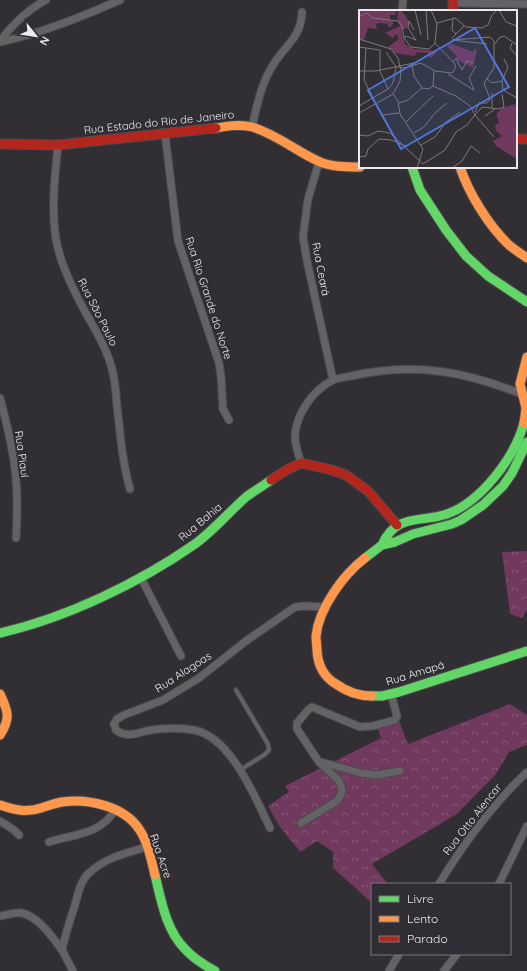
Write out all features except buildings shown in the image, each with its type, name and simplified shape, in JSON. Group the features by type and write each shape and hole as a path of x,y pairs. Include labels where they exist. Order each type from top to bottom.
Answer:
{"street":[{"path":"0,42 13,25 28,12 46,0"},
{"path":"0,42 53,28 120,0"},
{"path":"402,10 403,0"},
{"path":"453,5 527,4"},
{"path":"252,127 263,84 273,66 298,32 302,12"},
{"name":"Rua Estado do Rio de Janeiro","path":"0,144 58,144 241,125 252,127 282,141 319,162 343,167 359,167"},
{"name":"Rua Rio Grande do Norte","path":"165,134 178,241 219,363 223,409 229,420"},
{"name":"Rua São Paulo","path":"58,144 54,180 56,238 63,267 74,292 104,347 113,370 116,388 118,422 130,489"},
{"name":"Rua Ceará","path":"319,162 308,199 303,237 333,380"},
{"path":"412,168 420,190 446,230 466,256 488,276 527,302"},
{"path":"460,168 475,199 492,224 508,245 527,258"},
{"path":"525,396 479,379 444,372 396,369 365,373 333,380 317,392 305,405 298,420 295,435 296,446 301,463 332,470 346,475 368,491 397,525 448,513 478,494 489,484 501,469 525,430 525,396 520,383 527,358"},
{"name":"Rua Piauí","path":"0,398 13,455 17,501 16,538"},
{"name":"Rua Amapá","path":"382,545 395,542 413,534 452,524 483,506 497,493 512,473 527,442"},
{"name":"Rua Bahia","path":"0,633 18,629 71,611 141,578 196,543 248,496 288,469 301,463"},
{"path":"489,484 497,493"},
{"path":"448,513 452,524"},
{"path":"410,522 413,534"},
{"name":"Rua Amapá","path":"397,525 389,533 382,545 356,565 341,583 325,607 319,622 316,637 318,661 328,679 344,690 362,696 382,696 527,650"},
{"path":"141,578 181,656"},
{"name":"Rua Alagoas","path":"270,828 232,756 214,739 195,730 181,729 152,730 126,735 116,730 114,724 117,719 124,715 163,700 199,678 246,641 295,607 325,607"},
{"path":"0,694 7,708 9,718 6,727 0,735"},
{"path":"301,823 337,801 341,795 342,789 339,781 319,762 300,736 297,729 298,723 312,707 360,727 373,726 395,720 397,716 391,694"},
{"path":"319,762 360,774 376,775 400,771"},
{"name":"Rua Otto Alencar","path":"440,883 459,851 480,824 508,791 527,772"},
{"name":"Rua Acre","path":"0,805 14,810 26,811 41,809 56,803 81,801 100,803 115,810 137,826 147,847 172,931 181,946 197,960 215,971"},
{"path":"49,842 83,834 98,828 107,822 115,810"},
{"path":"0,821 19,835"},
{"path":"499,883 527,826"},
{"path":"62,950 80,886 88,874 117,855 147,847"},
{"path":"0,916 21,913 31,916 41,924 53,938 62,950 73,971"},
{"path":"389,971 398,955"},
{"path":"444,971 456,955"}],"lane":[{"path":"236,690 268,744 269,750 264,755 240,770"}],"green space":[{"path":"527,551 527,610 522,618 510,614 502,552"},
{"path":"510,704 527,715 527,745 509,752 496,774 457,814 372,864 387,883 371,883 371,902 333,868 333,852 317,841 300,852 280,827 268,806 289,792 285,786 381,738 376,724 398,718 408,744"}],"traffic: fast":[{"path":"412,168 420,190 446,230 466,256 488,276 527,302"},
{"path":"382,545 394,528 410,521 447,514 472,500 484,489 505,464 520,436 524,423"},
{"path":"365,558 382,545 395,542 413,534 452,524 461,520 483,505 503,486 512,473 527,442"},
{"path":"0,633 76,609 101,598 150,572 195,544 246,497 271,480"},
{"path":"372,696 382,696 399,692 527,651"},
{"path":"155,875 165,914 173,933 185,949 203,964 215,971"}],"traffic: slow":[{"path":"216,128 238,125 252,127 278,138 323,163 338,166 359,167"},
{"path":"460,168 474,199 494,229 509,245 527,258"},
{"path":"524,423 526,408 520,384 527,357"},
{"path":"365,558 348,573 333,593 322,614 318,625 316,638 319,661 322,670 328,678 340,687 349,691 372,696"},
{"path":"0,694 7,714 6,724 0,735"},
{"path":"0,805 26,811 36,810 62,802 82,801 104,805 115,809 132,821 139,829 145,839 155,875"}],"traffic: jam":[{"path":"453,0 453,10"},
{"path":"0,144 58,145 216,128"},
{"path":"517,139 527,139"},
{"path":"271,480 301,463 332,470 346,475 368,491 397,525"}]}
